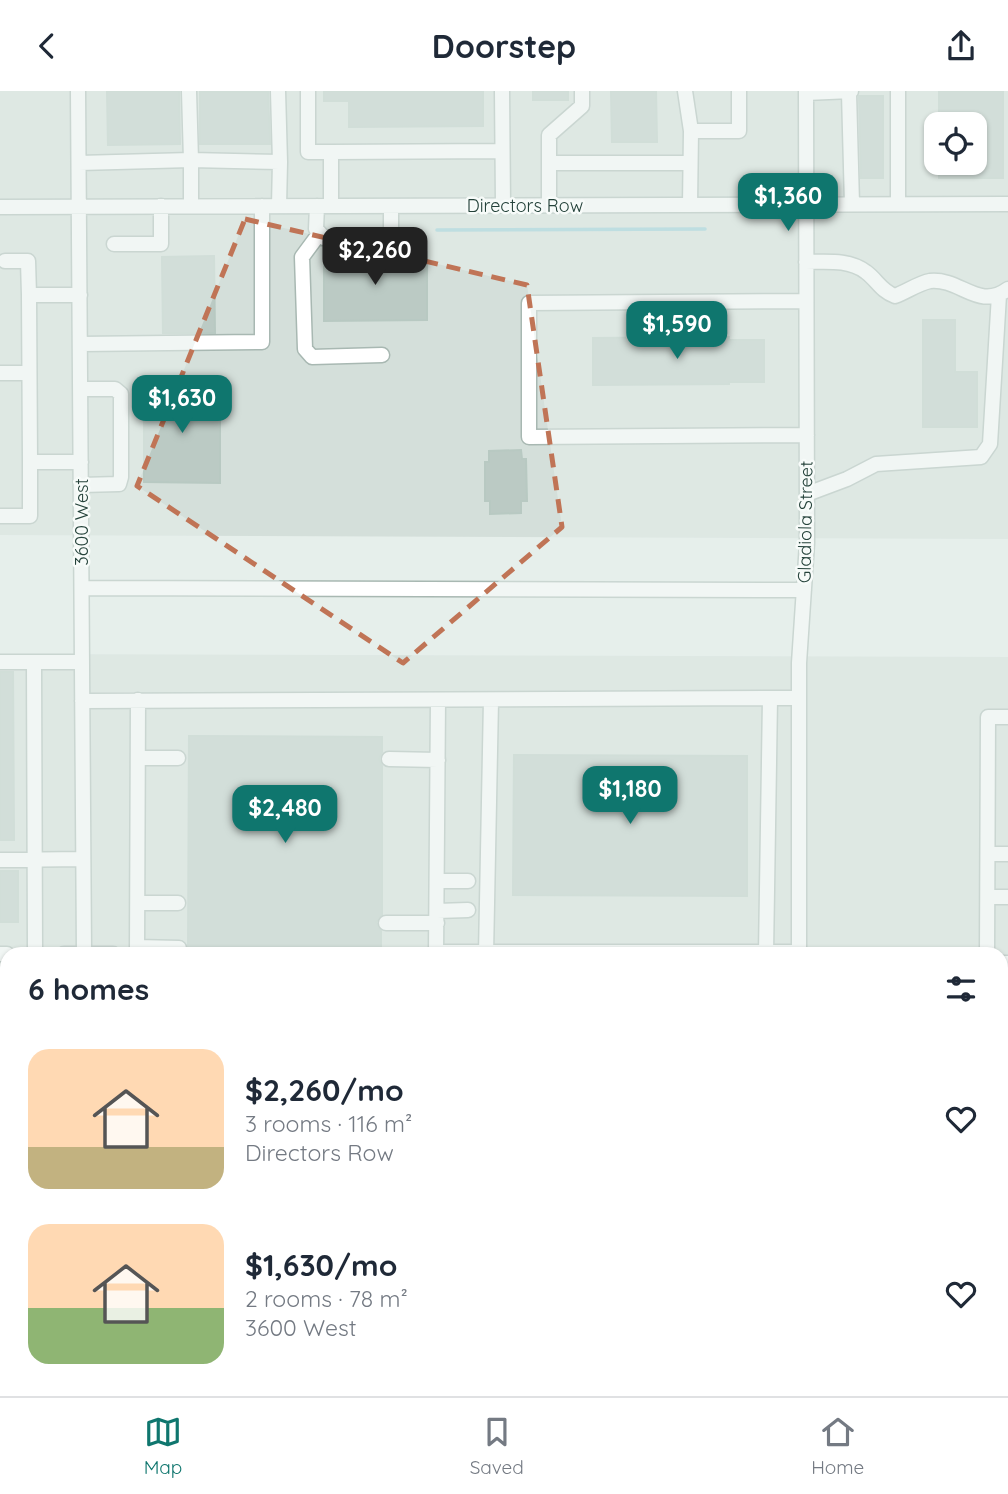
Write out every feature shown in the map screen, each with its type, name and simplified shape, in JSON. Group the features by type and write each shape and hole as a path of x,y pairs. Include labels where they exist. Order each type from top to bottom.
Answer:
{"street":[{"name":"3600 West","path":"78,91 84,947"},
{"path":"189,91 191,206"},
{"path":"278,91 279,206"},
{"path":"308,91 308,152 502,151"},
{"path":"502,91 503,205"},
{"path":"549,205 549,135 582,106 582,91"},
{"path":"685,91 691,131 690,205"},
{"path":"691,131 738,131 739,91"},
{"path":"898,91 898,204"},
{"path":"806,92 850,92 852,204"},
{"name":"Gladiola Street","path":"799,947 799,663 807,494 806,92"},
{"path":"331,152 324,206 316,229 319,234 324,237 388,237 391,232 391,205"},
{"path":"79,163 191,160 280,162"},
{"path":"549,163 690,163"},
{"name":"Directors Row","path":"0,207 1008,204"},
{"path":"114,244 160,244 161,206"},
{"path":"80,344 262,342 262,206"},
{"path":"319,234 302,257 305,349 312,357 383,355"},
{"path":"0,516 30,516 28,261 5,261"},
{"path":"806,262 850,264 865,271 885,293 895,296 930,281 950,283 988,298 1004,292 990,444 981,457 876,464 847,479 807,494"},
{"path":"29,295 80,295"},
{"path":"806,301 529,303 529,437 807,435"},
{"path":"0,373 29,373"},
{"path":"80,389 115,389 121,394 119,484 81,485"},
{"path":"30,462 81,462"},
{"path":"82,587 804,590"},
{"path":"0,662 82,662"},
{"path":"34,662 35,947"},
{"path":"766,947 769,698"},
{"path":"82,701 799,698"},
{"path":"138,700 138,947"},
{"path":"436,947 438,700"},
{"path":"486,947 491,700"},
{"path":"988,947 988,717 1008,717"},
{"path":"138,758 178,758"},
{"path":"389,759 438,760"},
{"path":"988,854 1008,854"},
{"path":"0,860 83,859"},
{"path":"437,881 468,881"},
{"path":"988,897 1008,897"},
{"path":"138,903 178,904"},
{"path":"386,923 468,910"}],"highlighted area":[{"path":"245,219 527,285 562,527 403,663 137,486"}],"shaded area":[{"path":"0,91 1008,91 1008,539 0,535"},
{"path":"0,654 1008,657 1008,947 0,947"}],"building":[{"path":"107,91 179,91 180,144 108,145"},
{"path":"324,91 483,91 483,126 349,127 349,101 324,101"},
{"path":"533,91 568,91 568,100 533,100"},
{"path":"611,91 656,91 657,142 612,142"},
{"path":"939,91 1003,91 1003,178 939,178 939,175 987,175 987,112 939,112"},
{"path":"200,92 268,92 270,144 200,144"},
{"path":"859,96 883,96 883,178 861,178"},
{"path":"427,252 427,320 324,321 324,253"},
{"path":"214,256 215,333 163,333 162,257"},
{"path":"923,320 955,320 955,372 977,372 977,427 923,427"},
{"path":"729,337 729,340 764,340 764,382 593,385 593,338"},
{"path":"144,388 220,388 220,483 144,482"},
{"path":"521,450 522,459 526,459 527,501 521,501 521,513 490,514 490,501 485,501 485,462 489,462 489,451"},
{"path":"0,672 13,672 14,840 0,840"},
{"path":"189,736 382,737 379,759 382,766 382,915 376,922 381,931 381,947 188,947"},
{"path":"514,755 747,756 747,896 513,895"},
{"path":"0,871 18,871 18,922 0,922"}],"waterway":[{"path":"437,230 705,229"}]}
